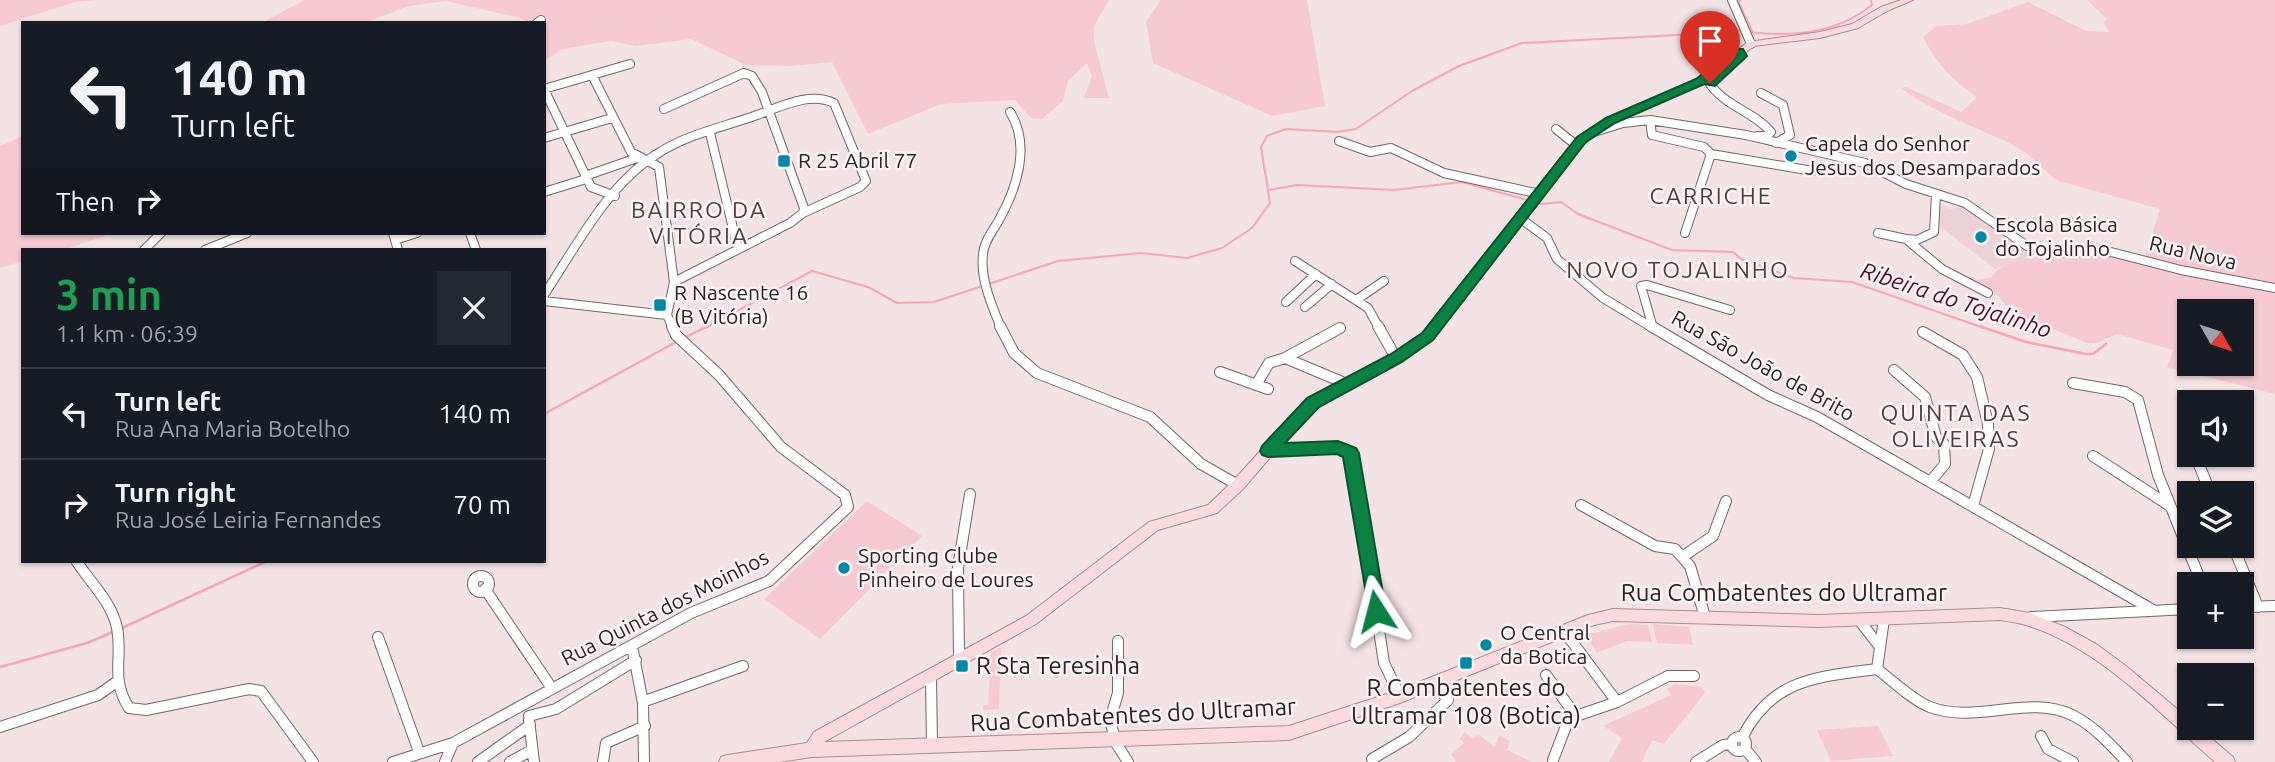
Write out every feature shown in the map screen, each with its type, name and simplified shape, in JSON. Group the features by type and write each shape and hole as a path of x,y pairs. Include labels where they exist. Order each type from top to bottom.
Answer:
{"main road":[{"path":"803,754 831,730 1031,620 1154,526 1173,518 1212,509 1238,485 1306,408 1428,337 1576,145 1591,133 1638,107 1700,82 1749,41 1820,35 1855,26 1884,9 1909,0"},
{"name":"Rua Combatentes do Ultramar","path":"727,762 932,746 1289,733 1400,696 1563,631 1613,615 1859,620 2000,614 2031,617 2070,634 2098,653 2227,762"}],"street":[{"path":"1732,0 1749,41"},
{"path":"1591,133 1623,123 1650,120 1713,131 1766,136 1771,132 1757,115 1723,102 1710,83 1741,56 1739,52"},
{"path":"546,88 630,64"},
{"path":"664,109 744,73 755,79 804,208 803,214"},
{"path":"546,301 667,316 669,295 674,282 659,167 631,152 592,75"},
{"path":"546,93 591,187 615,196"},
{"path":"1760,93 1783,105 1790,135 1776,144"},
{"path":"546,191 644,159 769,111 820,98 832,101 866,177 860,187 674,282"},
{"path":"1010,112 1015,117 1021,151 1003,212 983,248 981,269 1011,349 1031,371 1150,417 1200,464 1238,485"},
{"path":"546,137 612,118"},
{"path":"1650,120 1652,135 1708,151 1813,171"},
{"path":"1556,129 1576,145"},
{"path":"1685,233 1708,151 1717,138 1713,131"},
{"path":"710,132 738,249"},
{"name":"Rua Nova","path":"1746,135 1791,148 1865,163 1906,184 1965,203 2027,246 2046,253 2111,251 2181,270 2275,288"},
{"path":"1339,141 1370,152 1391,148 1414,163 1536,199"},
{"path":"546,292 644,159"},
{"path":"1878,233 1917,240 1934,232 1936,194"},
{"name":"Rua São João de Brito","path":"1520,218 1547,238 1557,259 1602,298 1768,395 1817,416 2153,610"},
{"path":"146,248 159,235"},
{"path":"210,248 242,235"},
{"path":"1906,239 1942,270 1988,293"},
{"path":"1295,261 1368,308 1396,358"},
{"path":"1286,302 1316,274"},
{"path":"1356,300 1384,281"},
{"path":"1305,307 1332,284"},
{"path":"1653,328 1641,286 1647,285 1730,310"},
{"name":"Rua Quinta dos Moinhos","path":"393,762 453,743 551,687 704,607 769,581 848,508 845,495 781,447 719,375 680,339 667,316"},
{"path":"1256,385 1269,363 1285,358 1340,328"},
{"path":"1923,332 1963,355 1978,377 1988,424 1989,449 1973,506"},
{"path":"1285,358 1347,384"},
{"path":"1894,370 1925,397 1936,437 1944,444 1945,464 1930,482"},
{"path":"1220,372 1268,389"},
{"path":"2073,383 2134,394 2138,400 2171,507 2197,572"},
{"path":"1268,451 1338,447 1353,456 1384,663 1400,696"},
{"path":"2093,456 2171,507"},
{"path":"960,660 958,568 970,494"},
{"path":"1682,557 1710,542 1720,529 1726,501"},
{"path":"1581,505 1655,546 1675,550 1690,566 1705,617"},
{"path":"2238,558 2258,607"},
{"path":"78,563 114,621 118,670 115,683 119,695 129,708 146,710 248,689 261,691 313,762"},
{"path":"485,589 551,687"},
{"path":"2254,607 2275,606"},
{"path":"2031,617 2177,609"},
{"path":"1877,670 1884,619"},
{"path":"1859,620 1880,647"},
{"path":"1563,631 1617,702"},
{"path":"378,637 419,752"},
{"path":"1118,641 1115,660 1119,692 1112,706 1115,741 1128,762"},
{"path":"632,646 645,701 644,762"},
{"path":"478,762 529,721 556,709 636,660"},
{"path":"645,701 743,666"},
{"path":"1740,744 1746,727 1769,697 1784,686 1877,670 1930,707 1975,715 2040,707 2058,709 2099,733 2127,762"},
{"path":"1546,675 1576,716"},
{"path":"1553,760 1566,726 1576,716 1617,702 1668,676 1694,676"},
{"path":"931,677 932,746"},
{"path":"0,727 98,695 115,683"},
{"path":"1372,759 1390,757 1448,700 1434,683"},
{"path":"510,762 533,756 528,702"},
{"path":"603,762 606,743 645,726"},
{"path":"2041,736 2048,749 2073,762"},
{"path":"445,762 453,743"},
{"path":"1696,762 1723,746 1740,744"},
{"path":"1740,744 1756,762"}],"shaded area":[{"path":"0,0 95,0 75,2 0,26"},
{"path":"305,0 1109,0 1094,26 1094,42 1109,98 1084,98 1092,76 1087,63 1068,81 1063,101 1042,119 1031,118 1015,100 941,104 868,134 832,62 792,66 746,65 691,39 636,46 611,41 562,49 546,60 546,21 526,21 446,1 409,6 369,21 265,21"},
{"path":"1161,0 1307,0 1325,106 1272,116 1153,63 1146,22"},
{"path":"2087,0 2275,0 2275,394 2203,376 2254,376 2254,299 2177,299 2177,370 2167,367 2173,350 2117,334 2097,343 2087,343 2013,313 1997,295 1969,282 1991,277 2002,267 2019,260 2040,256 2087,254 2145,258 2160,209 2059,181 2017,147 1943,113 1901,88 1906,87 1961,112 1977,97 1946,71 1923,37 1937,26 1967,24 2028,2 2086,31 2109,32 2104,23 2107,19"},
{"path":"21,137 21,235 108,235 68,248 21,248 21,262 0,268 0,146"},
{"name":"Escola Básica do Tojalinho","path":"1963,204 2034,255 1995,269 1938,225 1939,205 1952,209"},
{"name":"Sporting Clube Pinheiro de Loures","path":"867,501 922,536 820,639 764,599"},
{"path":"1629,624 1648,625 1652,642 1627,641 1597,653 1585,635"},
{"path":"1653,624 1689,627 1693,645 1657,643"},
{"path":"1001,647 999,709 983,710 983,705 988,705 991,653"},
{"path":"1674,684 1702,687 1705,693 1664,744 1652,740 1642,762 1609,762 1622,738 1603,726 1671,695 1667,689"},
{"path":"1878,726 1893,756 1831,761 1817,730"},
{"path":"1465,732 1472,739 1479,735 1495,747 1499,735 1510,741 1507,750 1532,762 1456,762 1451,754 1464,743 1460,739"}],"waterway":[{"path":"1741,0 1738,1 1753,32"},
{"path":"1753,32 1781,34 1829,28 1858,15 1872,5 1871,0"},
{"path":"705,328 812,271 868,287 897,303 934,302 1058,261 1141,253 1187,258 1222,248 1252,228 1270,203 1261,147 1267,136 1286,129 1337,132 1356,129 1412,91 1459,66 1522,43 1696,34 1729,29 1742,31"},
{"path":"1748,32 1753,32"},
{"name":"Ribeira do Tojalinho","path":"1269,190 1297,185 1394,190 1462,182 1541,204 1561,202 1578,214 1672,250 1733,252 1741,259 1794,278 1852,282 1984,328"},
{"path":"684,338 708,326"},
{"name":"Ribeira do Tojalinho","path":"1979,326 2026,342 2086,354 2093,354 2106,344"},
{"path":"546,413 678,341"},
{"path":"122,628 263,563"},
{"path":"0,667 87,643 113,632"}],"place":[{"name":"Capela do Senhor Jesus dos Desamparados","path":"1791,156"},
{"name":"R 25 Abril 77","path":"784,161"},
{"name":"Escola Básica do Tojalinho","path":"1981,237"},
{"name":"R Nascente 16 (B Vitória)","path":"660,305"},
{"name":"Sporting Clube Pinheiro de Loures","path":"844,568"},
{"name":"O Central da Botica","path":"1486,645"},
{"name":"R Combatentes do Ultramar 108 (Botica)","path":"1466,663"},
{"name":"R Sta Teresinha","path":"962,666"}],"district":[{"name":"CARRICHE","path":"1711,196"},
{"name":"BAIRRO DA VITÓRIA","path":"699,223"},
{"name":"NOVO TOJALINHO","path":"1678,270"},
{"name":"QUINTA DAS OLIVEIRAS","path":"1956,426"}],"route":[{"path":"1376,611 1353,456 1338,447 1268,451 1313,403 1381,367 1428,337 1582,139 1610,120 1700,82 1739,52 1741,56 1710,83"}]}
